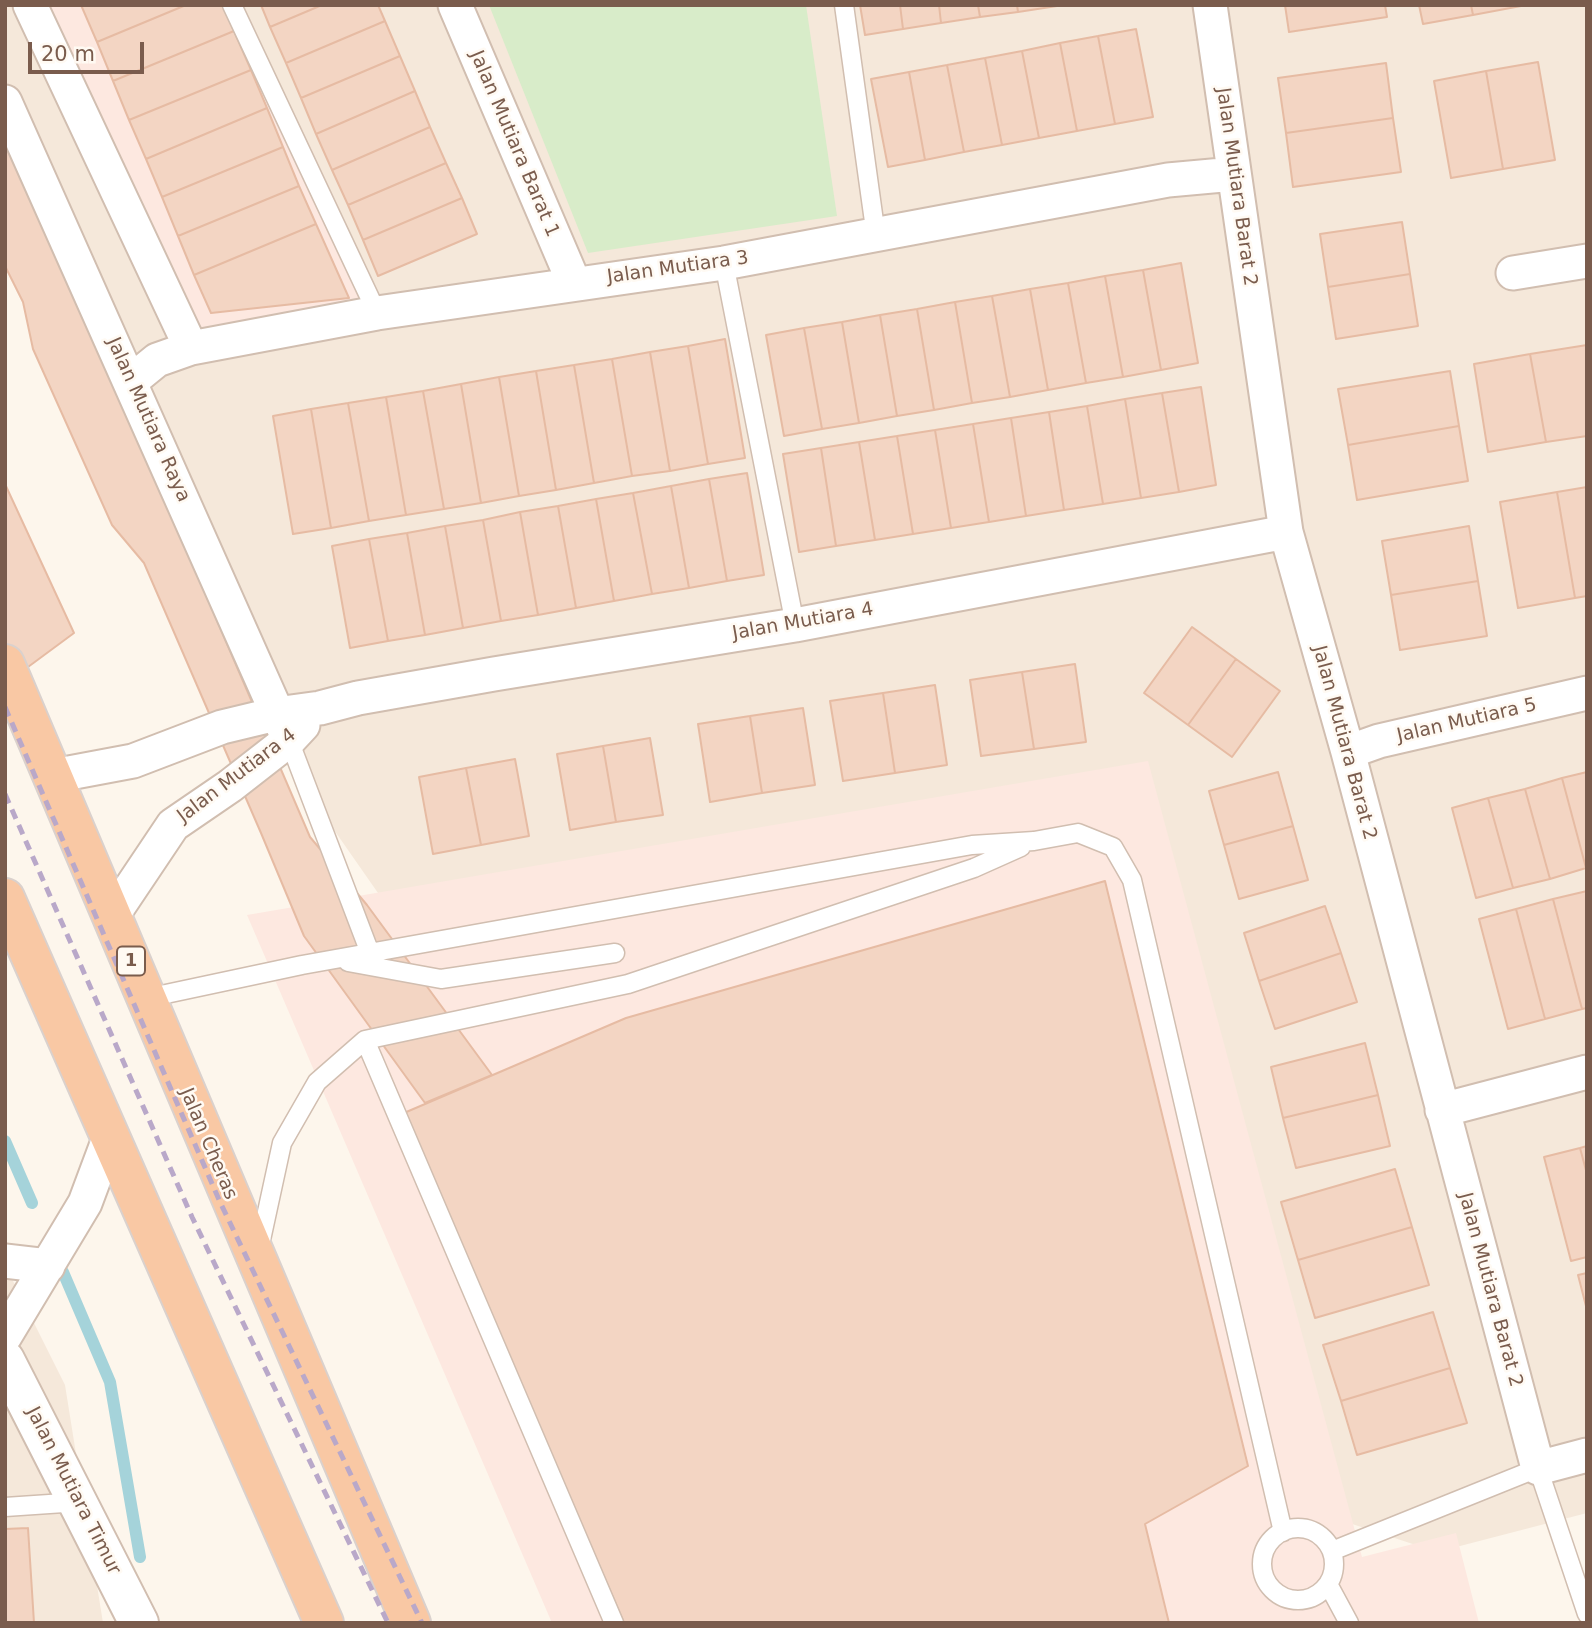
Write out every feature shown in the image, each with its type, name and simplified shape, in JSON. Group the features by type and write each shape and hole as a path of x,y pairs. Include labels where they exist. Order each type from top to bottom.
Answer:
{"highway":[{"name":"Jalan Cheras","path":"5,664 411,1623"},
{"path":"5,898 324,1623"}],"street":[{"path":"30,5 191,348"},
{"name":"Jalan Mutiara Barat 1","path":"455,5 574,284"},
{"name":"Jalan Mutiara Barat 2","path":"1210,5 1286,532 1348,752 1538,1468"},
{"name":"Jalan Mutiara Raya","path":"5,102 283,727"},
{"name":"Jalan Mutiara 3","path":"130,382 157,360 191,348 377,313 724,262 876,236 1168,180 1234,174"},
{"path":"1513,274 1587,261"},
{"name":"Jalan Mutiara 4","path":"112,916 173,825 230,786 283,727 320,708 358,698 494,674 795,625 1286,532"},
{"name":"Jalan Mutiara 5","path":"1348,752 1379,741 1587,693"},
{"name":"Jalan Mutiara 4","path":"53,776 132,761 222,727 283,727"},
{"path":"1442,1110 1587,1072"},
{"path":"5,1336 85,1203 110,1136"},
{"path":"5,1261 48,1266"},
{"name":"Jalan Mutiara Timur","path":"5,1360 79,1502 133,1616"},
{"path":"1538,1468 1587,1455"}],"lane":[{"path":"232,5 377,313"},
{"path":"844,5 876,236"},
{"path":"724,262 795,625"},
{"path":"283,727 370,953"},
{"path":"147,998 370,953 972,845 1034,841 1078,833 1112,847 1132,880 1283,1532"},
{"path":"257,1258 282,1143 317,1082 365,1040 628,984 974,868 1034,841"},
{"path":"334,960 441,979 615,953"},
{"path":"365,1040 614,1623"},
{"path":"1332,1551 1538,1468 1587,1614"},
{"path":"5,1507 79,1502"},
{"path":"1294,1528 1317,1533 1332,1551 1334,1563 1328,1584 1319,1593 1296,1600 1273,1591 1266,1581 1262,1558 1266,1547 1283,1532 1294,1528"},
{"path":"1328,1584 1349,1623"}],"shaded area":[{"path":"5,5 1587,5 1587,1513 1437,1552 1337,1519 378,893 242,698 5,183"},
{"path":"49,5 224,5 362,303 199,332"},
{"path":"1148,761 1362,1557 1456,1533 1479,1623 552,1623 247,915"},
{"path":"5,1265 65,1385 103,1623 5,1623"}],"green space":[{"path":"489,5 806,5 837,216 588,253"}],"building":[{"path":"81,5 186,5 97,42"},
{"path":"186,5 223,5 234,31 113,81 97,42"},
{"path":"261,5 322,5 270,27"},
{"path":"322,5 378,5 385,21 286,63 270,27"},
{"path":"860,5 900,5 903,29 865,35"},
{"path":"900,5 939,5 941,23 903,29"},
{"path":"939,5 978,5 980,17 941,23"},
{"path":"978,5 1017,5 1018,12 980,17"},
{"path":"1017,5 1057,5 1057,6 1018,12"},
{"path":"1285,5 1385,5 1387,17 1289,32"},
{"path":"1419,5 1471,5 1473,15 1423,24"},
{"path":"1471,5 1521,5 1521,6 1473,15"},
{"path":"385,21 400,56 301,98 286,63"},
{"path":"1136,29 1153,117 1115,124 1098,36"},
{"path":"234,31 251,70 129,120 113,81"},
{"path":"1098,36 1115,124 1077,131 1060,43"},
{"path":"1060,43 1077,131 1039,138 1022,51"},
{"path":"1022,51 1039,138 1002,145 985,58"},
{"path":"400,56 415,91 316,134 301,98"},
{"path":"985,58 1002,145 964,152 947,65"},
{"path":"1538,62 1555,160 1503,169 1486,71"},
{"path":"1386,63 1393,118 1286,133 1278,78"},
{"path":"947,65 964,152 925,160 909,72"},
{"path":"251,70 267,108 146,159 129,120"},
{"path":"1486,71 1503,169 1451,178 1434,81"},
{"path":"909,72 925,160 888,167 871,79"},
{"path":"415,91 430,127 332,170 316,134"},
{"path":"267,108 283,147 162,197 146,159"},
{"path":"1393,118 1401,172 1293,187 1286,133"},
{"path":"5,127 310,837 367,905 492,1075 425,1103 304,936 144,563 112,525 33,349 23,302 5,266"},
{"path":"430,127 446,163 348,205 332,170"},
{"path":"283,147 299,186 178,236 162,197"},
{"path":"446,163 462,198 363,240 348,205"},
{"path":"299,186 316,224 194,275 178,236"},
{"path":"462,198 477,234 378,276 363,240"},
{"path":"1402,222 1410,274 1328,287 1320,234"},
{"path":"316,224 349,298 211,313 194,275"},
{"path":"1181,263 1198,363 1161,370 1143,270"},
{"path":"1143,270 1161,370 1123,377 1105,276"},
{"path":"1410,274 1418,326 1336,339 1328,287"},
{"path":"1105,276 1123,377 1086,383 1068,283"},
{"path":"1068,283 1086,383 1048,390 1030,289"},
{"path":"1030,289 1048,390 1010,397 992,296"},
{"path":"992,296 1010,397 972,403 955,302"},
{"path":"955,302 972,403 934,410 917,309"},
{"path":"917,309 934,410 897,416 880,315"},
{"path":"880,315 897,416 859,423 842,322"},
{"path":"842,322 859,423 822,429 804,328"},
{"path":"804,328 822,429 784,436 766,335"},
{"path":"725,339 745,458 708,464 688,346"},
{"path":"1587,345 1587,436 1546,442 1530,354"},
{"path":"688,346 708,464 670,471 650,352"},
{"path":"650,352 670,471 632,476 612,359"},
{"path":"1530,354 1546,442 1488,452 1474,364"},
{"path":"612,359 632,476 594,483 574,365"},
{"path":"574,365 594,483 556,490 536,371"},
{"path":"536,371 556,490 519,496 499,377"},
{"path":"1450,371 1459,426 1348,445 1338,389"},
{"path":"499,377 519,496 481,503 461,384"},
{"path":"461,384 481,503 444,509 423,391"},
{"path":"1201,387 1216,485 1179,492 1162,393"},
{"path":"423,391 444,509 406,515 386,397"},
{"path":"1162,393 1179,492 1141,498 1125,399"},
{"path":"386,397 406,515 369,521 348,403"},
{"path":"1125,399 1141,498 1103,504 1087,406"},
{"path":"348,403 369,521 331,528 311,409"},
{"path":"1087,406 1103,504 1064,510 1049,412"},
{"path":"311,409 331,528 293,534 273,416"},
{"path":"1049,412 1064,510 1026,516 1011,418"},
{"path":"1011,418 1026,516 989,522 973,424"},
{"path":"973,424 989,522 951,528 935,430"},
{"path":"1459,426 1468,481 1357,500 1348,445"},
{"path":"935,430 951,528 913,534 897,436"},
{"path":"897,436 913,534 875,540 859,442"},
{"path":"859,442 875,540 836,546 821,448"},
{"path":"821,448 836,546 799,552 783,454"},
{"path":"747,473 764,575 727,581 709,479"},
{"path":"709,479 727,581 689,588 671,486"},
{"path":"5,484 74,633 5,684"},
{"path":"671,486 689,588 652,594 633,493"},
{"path":"1587,487 1587,596 1575,598 1557,492"},
{"path":"1557,492 1575,598 1518,608 1500,502"},
{"path":"633,493 652,594 614,601 596,499"},
{"path":"596,499 614,601 576,608 558,506"},
{"path":"558,506 576,608 538,615 520,512"},
{"path":"520,512 538,615 501,621 483,520"},
{"path":"483,520 501,621 463,628 445,526"},
{"path":"445,526 463,628 425,635 407,533"},
{"path":"1469,526 1478,581 1391,595 1382,541"},
{"path":"407,533 425,635 388,641 369,539"},
{"path":"369,539 388,641 350,648 332,546"},
{"path":"1478,581 1487,636 1400,650 1391,595"},
{"path":"1192,627 1236,659 1188,725 1144,693"},
{"path":"1236,659 1280,691 1232,757 1188,725"},
{"path":"1075,664 1086,742 1034,749 1022,672"},
{"path":"1022,672 1034,749 981,756 970,680"},
{"path":"935,685 947,765 895,773 883,693"},
{"path":"883,693 895,773 843,781 830,701"},
{"path":"803,708 815,785 762,793 750,716"},
{"path":"750,716 762,793 710,802 698,724"},
{"path":"650,738 663,815 616,822 603,746"},
{"path":"603,746 616,822 570,830 557,754"},
{"path":"515,759 529,836 481,845 466,768"},
{"path":"466,768 481,845 433,854 419,777"},
{"path":"1278,772 1293,826 1224,845 1209,791"},
{"path":"1587,772 1587,868 1586,868 1562,778"},
{"path":"1562,778 1586,868 1550,879 1525,789"},
{"path":"1525,789 1550,879 1513,888 1488,798"},
{"path":"1488,798 1513,888 1476,898 1452,808"},
{"path":"1293,826 1308,880 1239,899 1224,845"},
{"path":"1105,881 1248,1466 1145,1524 1169,1623 624,1623 404,1113 626,1018"},
{"path":"1587,891 1587,1008 1582,1009 1553,899"},
{"path":"1553,899 1582,1009 1545,1019 1516,909"},
{"path":"1325,906 1341,953 1259,981 1244,933"},
{"path":"1516,909 1545,1019 1508,1029 1479,919"},
{"path":"1341,953 1357,1002 1275,1029 1259,981"},
{"path":"1365,1043 1378,1095 1283,1118 1271,1067"},
{"path":"1378,1095 1390,1146 1296,1168 1283,1118"},
{"path":"1587,1146 1587,1174 1580,1148"},
{"path":"1580,1148 1587,1174 1587,1257 1571,1261 1544,1157"},
{"path":"1395,1169 1412,1227 1298,1260 1281,1202"},
{"path":"1412,1227 1429,1285 1315,1318 1298,1260"},
{"path":"1587,1273 1587,1310 1578,1275"},
{"path":"1433,1312 1450,1368 1341,1401 1323,1345"},
{"path":"1450,1368 1467,1423 1357,1455 1341,1401"},
{"path":"28,1528 34,1623 5,1623 5,1529"}],"waterway":[{"path":"5,1141 32,1203"},
{"path":"63,1272 110,1382 140,1557"}],"railway":[{"path":"5,707 220,1202 422,1623"},
{"path":"5,794 192,1217 388,1623"}]}
